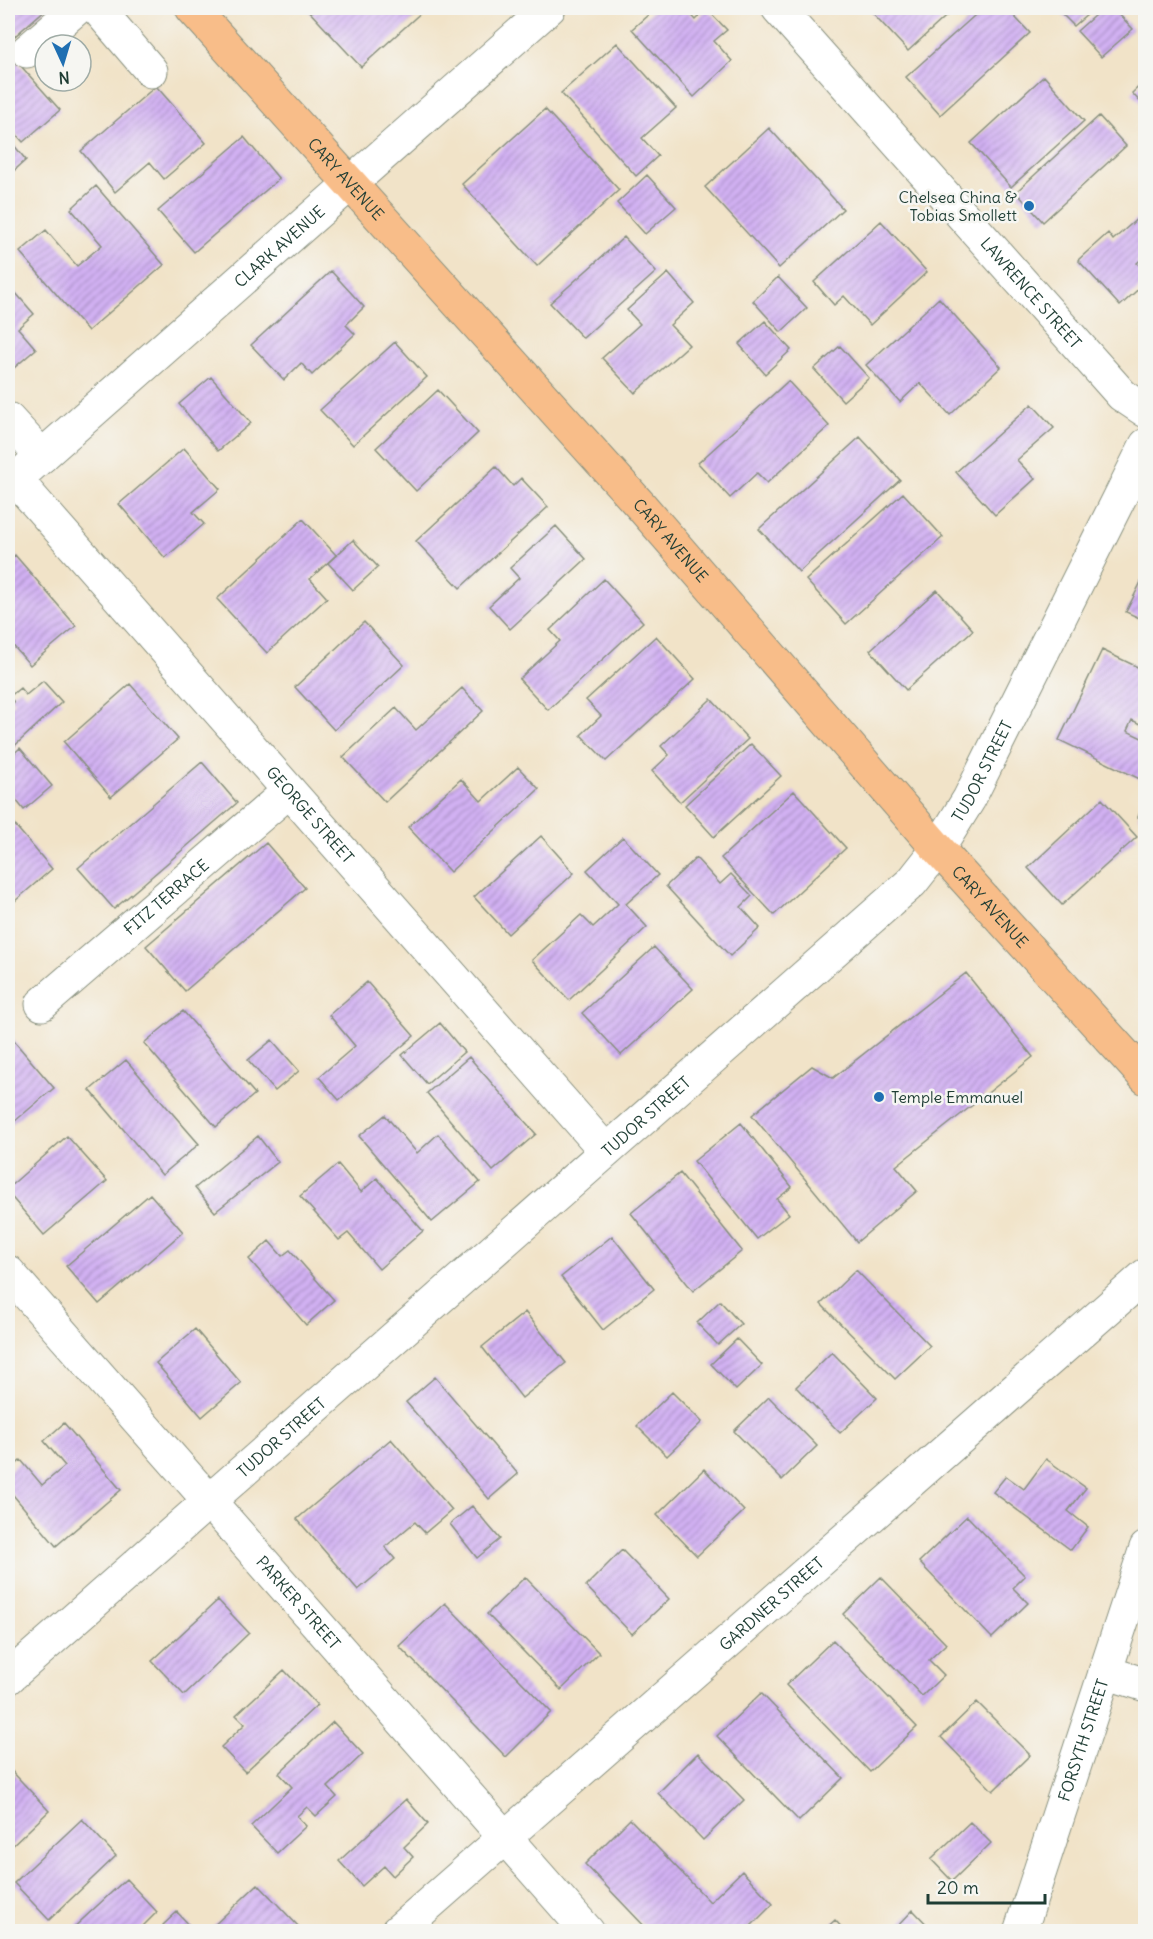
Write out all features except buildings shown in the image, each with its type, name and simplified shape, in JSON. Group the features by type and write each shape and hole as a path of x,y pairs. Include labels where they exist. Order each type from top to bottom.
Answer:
{"main road":[{"name":"CARY AVENUE","path":"192,8 641,506 938,849 1146,1078"}],"street":[{"path":"27,51 77,8"},
{"path":"97,8 151,71"},
{"name":"CLARK AVENUE","path":"11,483 549,8"},
{"name":"LAWRENCE STREET","path":"778,8 1122,395 1146,411"},
{"path":"8,419 42,456"},
{"name":"TUDOR STREET","path":"8,1678 896,897 926,866 969,799 1146,445"},
{"name":"GEORGE STREET","path":"11,483 289,791 606,1151"},
{"name":"FITZ TERRACE","path":"42,1004 289,791"},
{"name":"PARKER STREET","path":"8,1272 588,1932"},
{"name":"GARDNER STREET","path":"397,1932 1146,1275"},
{"name":"FORSYTH STREET","path":"1020,1932 1146,1548"},
{"path":"1105,1672 1146,1685"}],"place":[{"name":"Chelsea China & Tobias Smollett","path":"1029,206"},
{"name":"Temple Emmanuel","path":"879,1097"}]}
